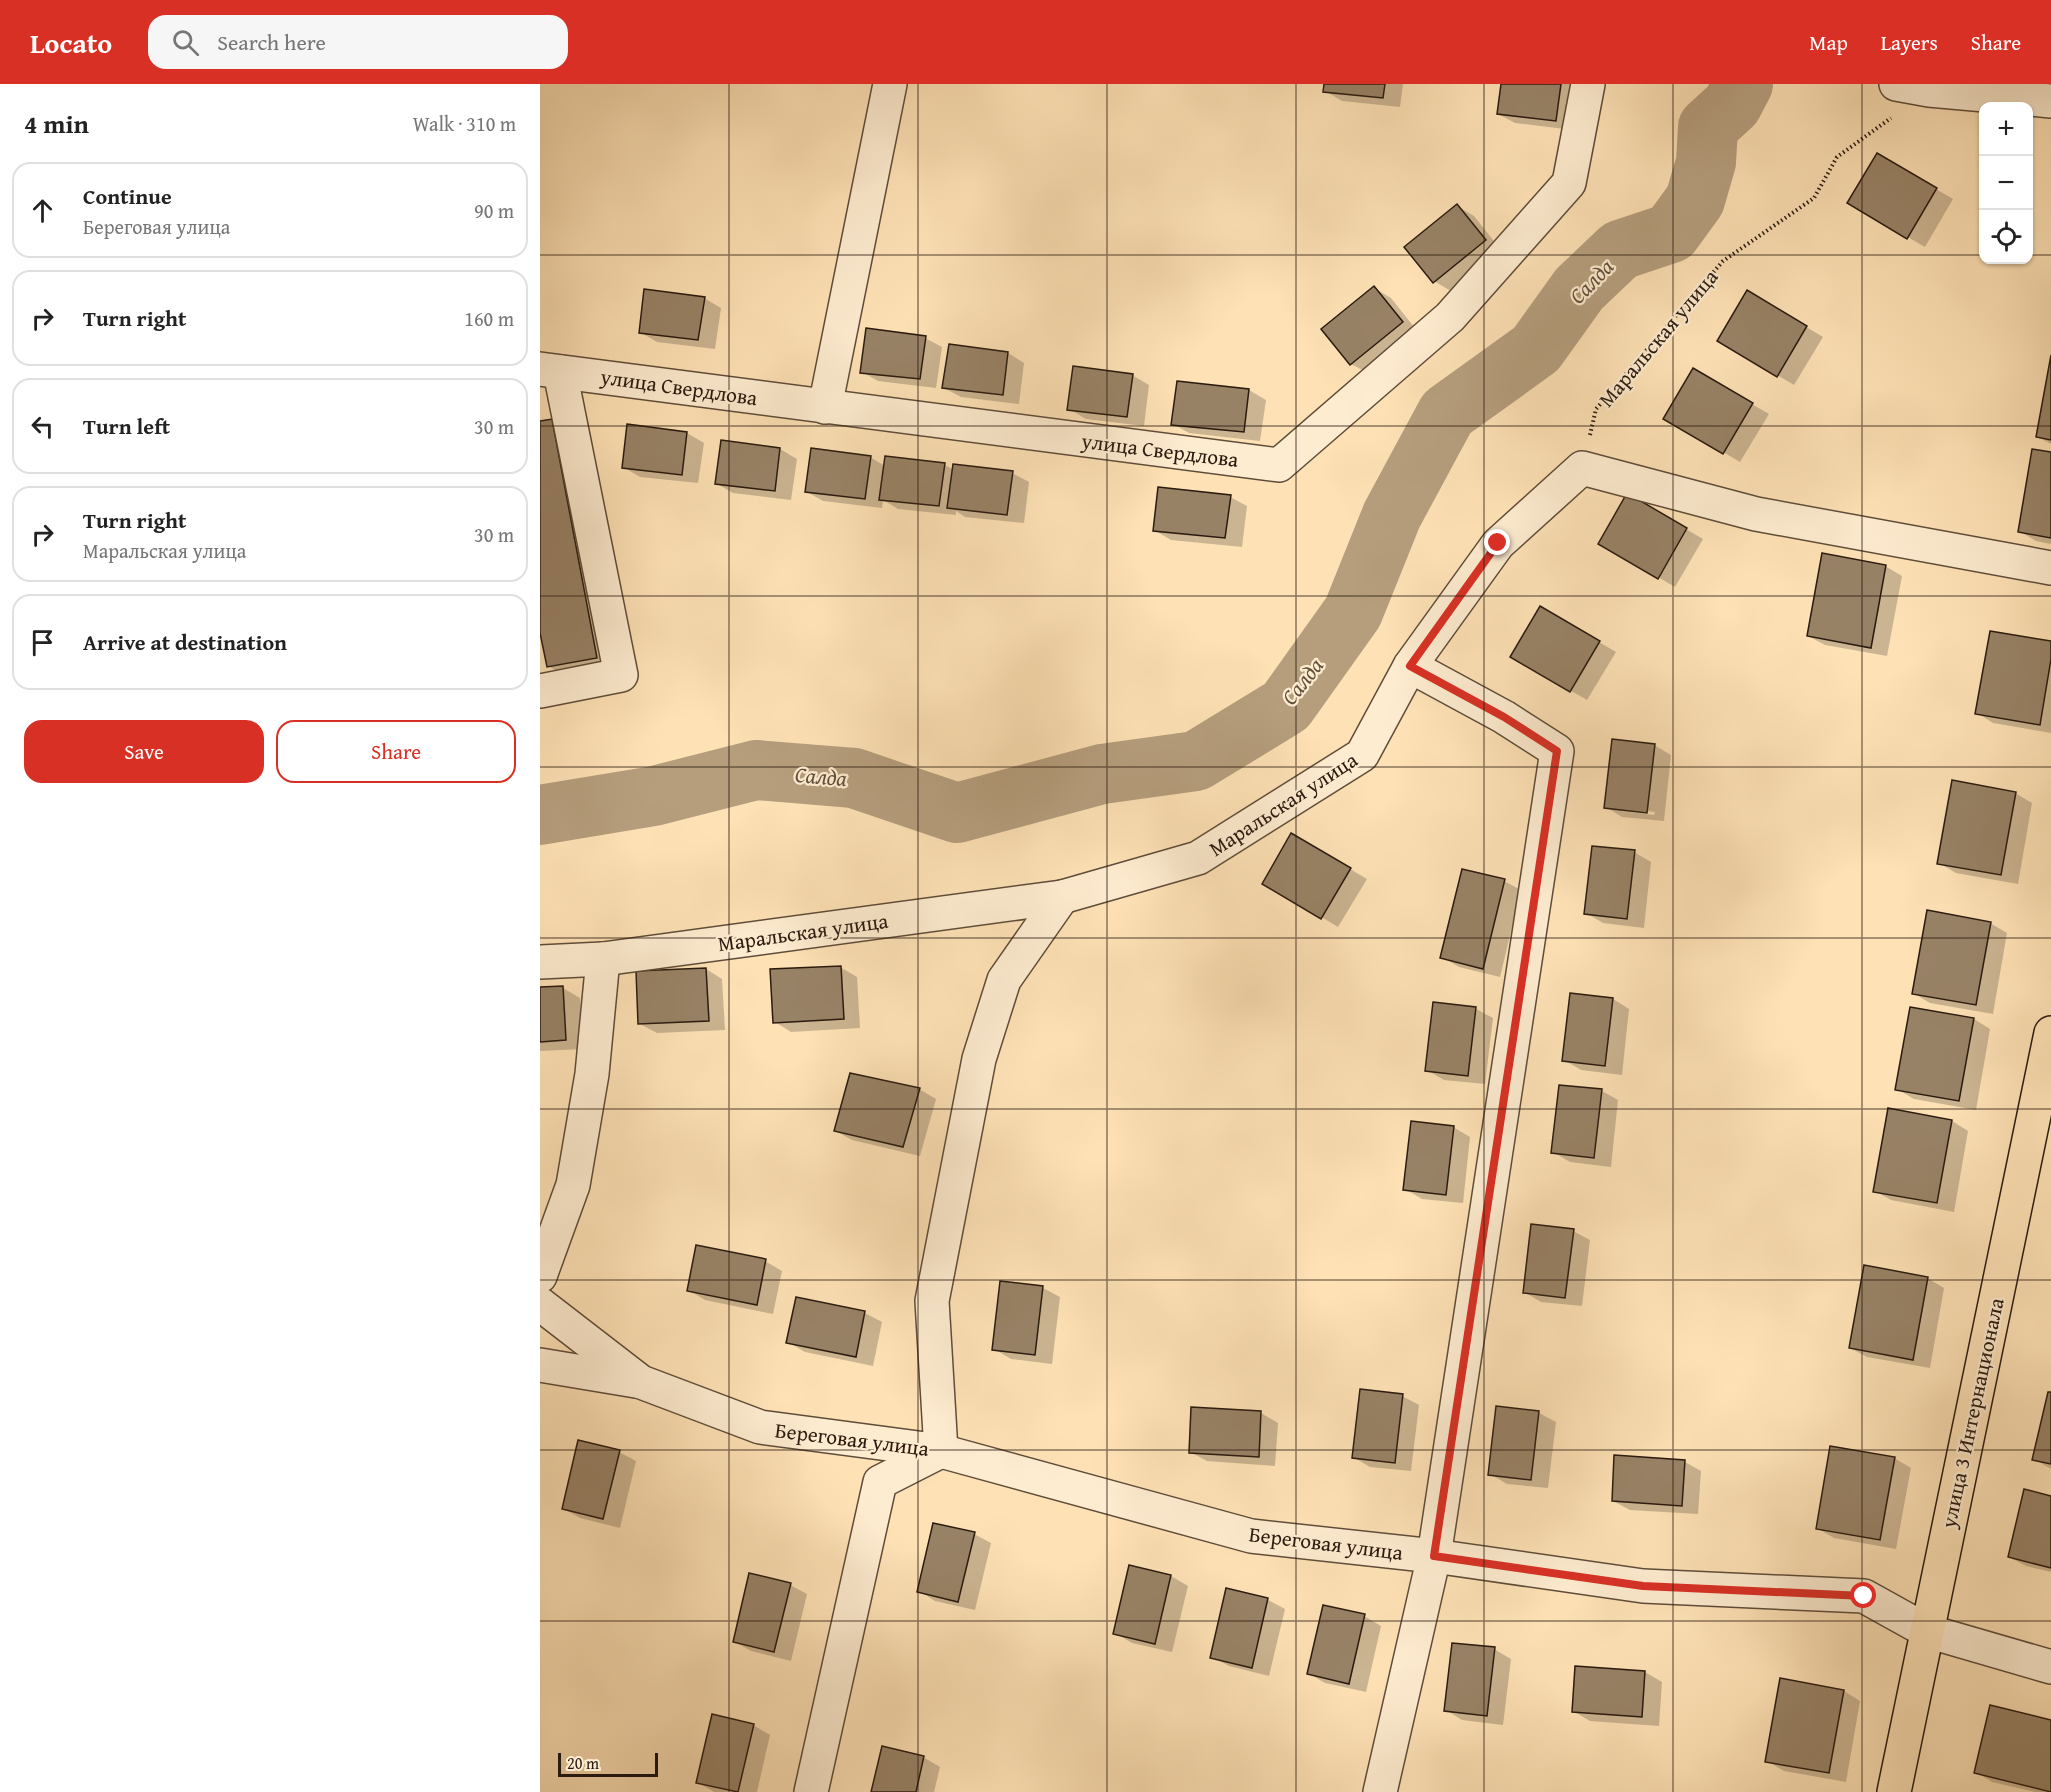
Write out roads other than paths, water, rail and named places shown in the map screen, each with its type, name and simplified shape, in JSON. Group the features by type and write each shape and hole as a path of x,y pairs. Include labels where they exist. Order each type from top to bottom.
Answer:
{"main road":[{"name":"улица 3 Интернационала","path":"1894,1792 2051,1033"}],"street":[{"path":"825,407 890,84"},
{"name":"улица Свердлова","path":"550,370 1279,465 1450,316 1569,183 1588,84"},
{"path":"1896,84 1929,90 2051,101"},
{"path":"540,691 621,675 550,370"},
{"name":"Маральская улица","path":"540,962 603,959 1062,897 1198,858 1362,755 1410,666 1498,543 1581,468 1756,514 2051,568"},
{"path":"1380,1792 1434,1556 1557,751 1504,717 1410,666"},
{"path":"811,1792 880,1482 940,1451 932,1301 979,1059 1004,980 1062,897"},
{"path":"540,1275 573,1185 592,1074 603,959"},
{"name":"Береговая улица","path":"540,1304 641,1382"},
{"name":"Береговая улица","path":"540,1365 641,1382 760,1427 940,1451 1251,1536 1434,1556 1643,1586 1864,1596 1927,1631 2051,1667"}],"waterway":[{"name":"Салда","path":"540,815 654,796 756,770 854,778 957,813 1102,774 1196,761 1286,706 1353,612 1392,515 1447,413 1536,349 1579,289 1620,250 1671,233 1695,200 1706,162 1708,127 1732,105 1743,84"}]}
